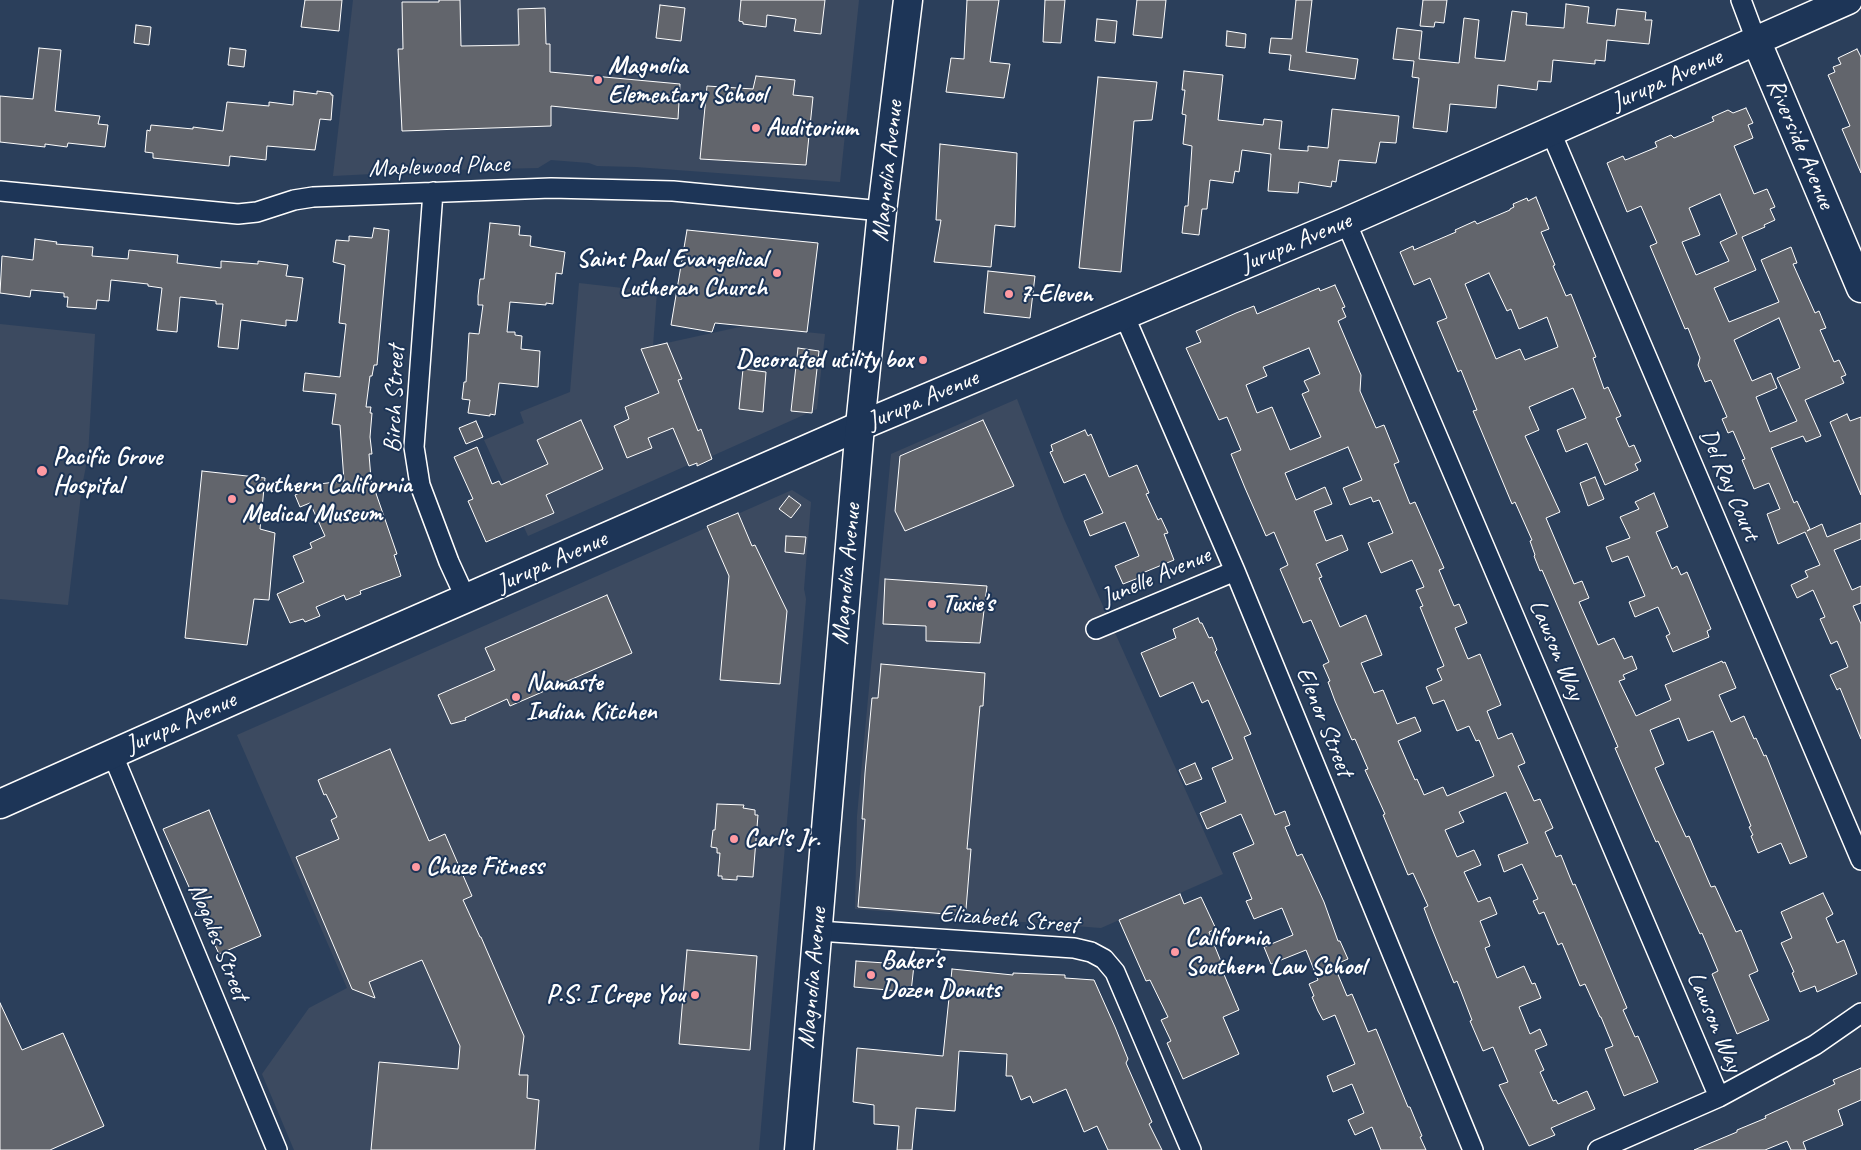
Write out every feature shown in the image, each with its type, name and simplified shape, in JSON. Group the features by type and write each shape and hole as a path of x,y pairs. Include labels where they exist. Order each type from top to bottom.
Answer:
{"main road":[{"name":"Magnolia Avenue","path":"799,1150 860,426 882,211 908,0"},
{"name":"Jurupa Avenue","path":"0,804 112,753 860,426 1346,222 1550,130 1674,78 1848,0"},
{"name":"Riverside Avenue","path":"1756,40 1861,288"}],"street":[{"name":"Riverside Avenue","path":"1742,0 1756,40"},
{"name":"Del Ray Court","path":"1550,130 1861,860"},
{"name":"Maplewood Place","path":"0,191 238,214 258,212 313,196 551,188 673,191 882,211"},
{"name":"Birch Street","path":"433,192 414,447 420,485 449,562 466,599"},
{"name":"Lawson Way","path":"1346,222 1719,1097"},
{"name":"Elenor Street","path":"1124,315 1235,571 1473,1150"},
{"name":"Junelle Avenue","path":"1096,629 1235,571"},
{"name":"Nogales Street","path":"112,753 277,1150"},
{"name":"Elizabeth Street","path":"818,931 1074,948 1091,952 1104,959 1115,972 1192,1150"},
{"path":"1598,1150 1719,1097 1816,1045 1861,1013"}],"shaded area":[{"name":"Magnolia Elementary School","path":"353,0 859,0 840,182 636,167 597,166 589,163 551,160 538,168 333,176"},
{"path":"579,283 657,292 653,346 744,326 825,334 817,409 712,456 712,459 697,466 696,463 688,465 528,536 484,440 524,423 520,412 570,392"},
{"name":"Pacific Grove Hospital","path":"0,324 95,334 88,456 82,486 68,605 0,599"},
{"path":"1017,399 1064,519 1223,874 1101,928 855,909 857,816 891,454"},
{"path":"792,490 811,502 804,589 806,599 759,1150 294,1150 262,1074 309,1008 347,988 237,735"}],"building":[{"path":"305,0 342,0 339,31 301,27"},
{"path":"439,0 460,0 461,46 519,45 518,9 545,8 546,44 550,44 550,72 680,84 678,119 551,106 551,126 402,131 398,49 403,49 402,2 439,2"},
{"path":"741,0 825,0 821,34 794,31 796,19 767,15 766,27 743,24 743,22 739,21"},
{"path":"967,0 999,0 990,62 1010,64 1004,98 946,92 951,58 964,59"},
{"path":"1045,0 1065,0 1061,43 1043,42"},
{"path":"1137,0 1166,0 1162,38 1133,35"},
{"path":"1296,0 1312,0 1306,52 1358,59 1355,79 1289,70 1291,55 1269,53 1271,38 1292,39"},
{"path":"1423,0 1447,0 1444,23 1435,22 1434,27 1420,26"},
{"path":"1566,4 1589,7 1587,23 1615,26 1617,9 1646,12 1645,20 1652,20 1649,44 1607,40 1605,61 1595,60 1595,64 1553,60 1551,82 1538,81 1537,90 1498,85 1496,108 1450,104 1447,132 1413,128 1419,78 1412,77 1414,61 1393,59 1397,28 1422,31 1419,59 1459,63 1464,18 1479,20 1475,58 1505,61 1512,11 1527,13 1526,25 1564,28"},
{"name":"Magnolia Elementary School","path":"660,5 685,8 681,41 656,38"},
{"path":"1097,19 1117,21 1115,43 1095,41"},
{"path":"136,25 151,27 149,45 134,43"},
{"path":"1227,31 1246,34 1245,48 1226,46"},
{"path":"39,48 61,50 55,111 100,116 98,124 108,125 105,147 68,143 67,147 45,144 45,147 0,142 0,96 33,99"},
{"path":"230,48 246,50 244,67 228,65"},
{"path":"1857,49 1861,57 1861,173 1842,129 1850,126 1828,75 1835,72 1833,67 1841,64 1838,58"},
{"path":"1184,71 1223,75 1218,120 1263,125 1264,119 1282,121 1279,149 1308,151 1308,146 1328,148 1332,109 1399,116 1396,143 1380,142 1376,163 1339,160 1336,182 1332,181 1331,187 1299,182 1298,193 1268,191 1271,154 1242,150 1239,172 1235,171 1233,183 1210,180 1207,209 1202,209 1199,235 1182,233 1185,206 1188,206 1192,146 1183,144 1186,115 1182,114 1185,90 1182,90"},
{"name":"Auditorium","path":"756,76 795,80 793,95 813,97 806,165 700,159 707,86 753,89"},
{"path":"1098,77 1157,82 1152,120 1134,121 1121,272 1079,268"},
{"path":"294,91 317,94 317,91 333,95 331,120 320,119 315,150 267,146 266,160 230,156 229,166 153,158 153,153 145,152 147,130 150,131 151,125 223,131 227,102 269,106 269,102 293,105"},
{"path":"1746,108 1753,123 1748,125 1753,138 1734,146 1754,194 1767,189 1775,207 1770,209 1775,220 1764,225 1765,227 1742,237 1756,270 1714,288 1729,322 1779,302 1761,260 1791,247 1797,263 1793,264 1815,313 1819,311 1826,328 1820,330 1834,362 1839,360 1846,375 1841,377 1844,383 1805,400 1821,436 1806,442 1803,436 1771,448 1794,503 1797,501 1810,529 1807,531 1822,524 1827,537 1861,523 1861,539 1834,550 1852,590 1861,586 1861,603 1853,606 1861,624 1861,739 1840,688 1837,690 1830,675 1848,667 1837,641 1831,644 1820,619 1825,617 1813,590 1797,598 1791,585 1808,577 1805,571 1820,565 1805,532 1778,544 1767,514 1780,509 1769,483 1754,489 1742,460 1745,459 1733,431 1728,433 1722,419 1727,417 1711,380 1705,382 1698,365 1700,358 1688,328 1685,329 1650,246 1657,243 1641,206 1627,212 1607,163 1623,156 1625,160 1657,147 1655,142 1671,135 1674,138 1714,121 1712,117 1728,110 1733,113","holes":["1720,194 1737,234 1720,242 1729,261 1696,275 1682,242 1700,235 1689,208","1779,318 1800,368 1777,378 1797,421 1770,432 1756,397 1777,388 1771,373 1752,381 1734,340"]},
{"path":"940,144 1017,153 1015,227 995,225 991,267 934,262 941,220 936,220"},
{"path":"1536,197 1549,229 1541,232 1555,265 1553,266 1566,296 1571,294 1596,357 1593,358 1604,389 1608,387 1621,416 1616,418 1629,447 1634,445 1641,461 1635,464 1638,470 1605,485 1587,443 1566,452 1557,430 1586,418 1573,388 1529,407 1539,430 1525,436 1560,512 1546,518 1574,584 1582,581 1589,598 1579,602 1598,645 1614,638 1624,659 1632,656 1637,669 1623,675 1625,679 1619,681 1636,716 1671,700 1665,685 1722,661 1723,663 1725,662 1736,688 1719,695 1731,722 1744,716 1754,739 1756,738 1764,756 1766,755 1807,857 1790,864 1781,843 1758,853 1751,836 1753,835 1749,827 1751,826 1713,731 1688,741 1679,718 1650,730 1664,764 1655,768 1674,811 1686,837 1689,836 1711,887 1715,886 1736,932 1741,930 1758,971 1749,975 1769,1020 1737,1034 1712,974 1718,971 1702,933 1700,934 1634,792 1615,748 1618,747 1542,570 1540,571 1530,541 1532,540 1515,502 1512,504 1473,411 1477,410 1461,370 1458,372 1437,322 1447,318 1430,278 1414,285 1400,252 1413,246 1414,250 1456,232 1455,230 1475,221 1477,224 1510,210 1514,207 1513,204 1527,198 1528,201","holes":["1489,273 1507,311 1511,309 1519,329 1547,317 1558,347 1525,360 1520,349 1496,359 1465,284"]},
{"path":"490,223 520,226 519,235 531,236 530,246 565,252 562,274 556,273 553,304 510,302 507,332 515,332 515,335 522,336 521,349 540,351 538,387 499,383 495,415 490,414 490,416 468,413 470,400 462,399 464,382 466,382 469,333 479,334 483,305 478,305 478,296 480,279 484,279"},
{"path":"374,228 389,230 377,365 374,365 372,376 370,376 366,407 371,407 370,413 372,413 370,437 372,454 369,454 371,479 397,554 394,555 401,576 360,591 361,594 346,600 344,595 316,607 320,616 305,622 303,619 290,623 277,594 304,582 293,556 312,548 310,543 325,536 310,503 300,507 295,495 319,484 344,481 340,425 332,424 336,394 303,391 305,373 340,377 346,324 339,323 345,265 333,262 336,240 349,241 349,236 372,238"},
{"path":"687,230 818,243 807,332 715,323 712,332 671,325"},
{"path":"35,239 57,242 56,244 93,247 92,256 128,259 129,250 178,255 177,263 221,268 221,261 258,264 258,261 288,265 286,276 303,278 297,321 286,320 286,326 241,320 238,349 218,347 223,304 216,304 216,301 180,297 177,332 157,330 162,288 148,286 148,284 111,280 109,301 97,300 96,309 67,307 68,297 64,297 64,293 31,290 30,297 0,293 2,256 33,260"},
{"name":"7-Eleven","path":"988,271 1035,276 1030,318 984,313"},
{"path":"1335,285 1345,307 1342,308 1346,317 1338,321 1361,375 1360,391 1376,428 1384,425 1399,462 1394,464 1410,504 1415,502 1444,568 1439,570 1454,606 1459,604 1467,623 1455,628 1468,659 1480,654 1501,705 1487,711 1498,739 1512,733 1525,763 1518,766 1534,801 1540,799 1553,828 1545,832 1556,857 1561,855 1573,885 1575,884 1627,1008 1623,1010 1635,1037 1638,1036 1658,1082 1624,1096 1605,1049 1613,1046 1601,1017 1585,984 1580,986 1562,943 1558,945 1544,912 1539,914 1533,901 1538,899 1522,864 1504,872 1498,855 1528,843 1506,792 1459,812 1464,822 1445,830 1457,857 1474,850 1481,865 1464,872 1478,902 1490,897 1497,914 1480,921 1490,946 1485,948 1497,978 1524,966 1532,984 1535,983 1541,998 1519,1007 1530,1034 1540,1029 1547,1045 1535,1050 1544,1070 1540,1072 1553,1101 1556,1100 1558,1104 1587,1091 1595,1109 1551,1128 1555,1135 1529,1146 1499,1085 1508,1082 1493,1047 1483,1051 1470,1021 1472,1020 1457,981 1454,983 1424,908 1428,906 1413,873 1408,875 1383,815 1385,814 1365,770 1368,769 1355,739 1352,740 1335,701 1328,682 1330,681 1323,665 1329,662 1311,620 1303,623 1280,569 1288,565 1274,532 1266,536 1245,488 1231,454 1241,450 1227,417 1219,420 1186,348 1201,342 1196,331 1236,313 1254,306 1257,314 1319,288 1320,291","holes":["1309,348 1320,374 1304,381 1309,391 1302,394 1321,437 1290,450 1272,407 1257,413 1246,385 1267,376 1263,367","1348,447 1362,480 1343,488 1350,505 1371,497 1373,502 1379,500 1393,533 1368,543 1381,573 1412,560 1424,587 1416,590 1423,606 1420,607 1444,666 1437,669 1442,680 1426,687 1433,704 1444,700 1457,731 1469,726 1476,741 1479,740 1494,776 1447,796 1443,787 1424,795 1417,779 1415,780 1398,741 1421,731 1415,717 1397,724 1383,690 1374,693 1361,663 1382,655 1366,615 1340,627 1319,578 1322,577 1316,564 1348,550 1342,535 1326,541 1314,511 1332,504 1325,487 1296,500 1285,473"]},
{"path":"667,343 682,379 678,380 698,431 701,429 712,459 697,466 697,463 689,466 673,428 648,438 652,448 627,458 614,426 629,419 625,407 659,393 641,349"},
{"path":"798,348 819,351 812,413 791,411"},
{"path":"743,369 766,372 763,412 739,409"},
{"path":"1847,414 1850,421 1861,417 1861,495 1830,422"},
{"path":"581,420 603,469 546,495 554,513 486,542 468,501 473,499 454,457 477,447 492,484 499,481 501,485 548,464 537,440"},
{"path":"983,420 1014,486 905,531 895,511 900,456"},
{"path":"476,421 483,437 466,444 459,428"},
{"path":"1085,430 1088,436 1091,434 1109,477 1137,465 1149,493 1146,494 1158,520 1161,518 1168,533 1164,534 1174,560 1140,574 1141,577 1123,584 1115,566 1139,556 1125,522 1090,536 1084,521 1103,513 1085,474 1064,483 1050,452 1053,451 1051,445"},
{"path":"202,471 265,478 260,529 275,533 269,600 254,599 247,645 185,638"},
{"path":"1595,477 1604,499 1588,506 1580,483"},
{"path":"1654,493 1668,527 1656,532 1672,569 1677,566 1681,575 1687,572 1711,629 1707,631 1709,637 1673,652 1666,636 1670,634 1658,607 1635,617 1629,602 1645,596 1628,556 1612,562 1606,547 1630,538 1620,517 1639,509 1635,502"},
{"path":"789,496 801,505 791,518 779,509"},
{"path":"738,513 752,546 755,545 787,611 780,684 720,680 729,576 707,526"},
{"path":"786,536 806,537 804,554 785,552"},
{"path":"885,579 987,586 980,643 926,641 926,626 883,624"},
{"path":"607,595 632,653 510,706 507,699 465,718 466,720 451,724 438,695 495,670 485,648"},
{"path":"1198,618 1209,638 1212,637 1217,650 1215,652 1251,734 1244,737 1275,815 1285,811 1290,825 1285,827 1297,856 1302,854 1324,902 1338,941 1340,941 1348,959 1334,965 1347,996 1352,994 1368,1032 1376,1029 1422,1136 1420,1137 1426,1150 1381,1150 1372,1127 1355,1135 1348,1120 1364,1113 1352,1084 1333,1092 1327,1076 1355,1064 1335,1015 1323,1020 1318,1011 1309,984 1318,980 1306,950 1271,964 1264,947 1293,935 1282,908 1254,919 1246,901 1252,899 1233,853 1254,844 1241,814 1207,829 1200,813 1226,802 1212,768 1233,759 1208,700 1202,703 1193,682 1160,697 1141,653 1176,638 1173,629"},
{"path":"881,664 985,673 983,706 980,706 967,849 971,849 966,909 964,913 959,915 858,907 865,819 862,819 865,773 872,698 878,698"},
{"path":"390,749 429,841 445,834 472,896 463,900 524,1036 519,1075 528,1075 527,1098 539,1100 535,1150 371,1150 379,1062 458,1069 460,1046 422,960 369,982 375,998 352,989 296,857 339,839 331,820 337,817 326,794 324,795 318,780"},
{"path":"1195,763 1202,779 1186,785 1179,770"},
{"name":"Carl's Jr.","path":"717,804 744,805 743,808 755,810 755,815 758,815 753,877 737,876 737,880 722,879 722,876 718,876 720,853 717,853 717,848 711,847 713,830 715,830"},
{"path":"209,810 261,936 219,954 163,829"},
{"path":"1823,893 1833,914 1826,918 1837,943 1844,940 1857,974 1817,992 1815,986 1800,992 1792,973 1794,972 1781,943 1792,938 1781,912"},
{"path":"1180,894 1184,904 1201,897 1216,929 1209,932 1222,964 1220,965 1239,1010 1223,1017 1239,1054 1183,1079 1167,1043 1171,1041 1161,1020 1168,1017 1150,980 1146,981 1119,920"},
{"path":"687,950 757,956 750,1050 679,1044"},
{"path":"856,961 914,965 911,992 854,987"},
{"path":"952,969 1013,975 1013,973 1065,975 1065,978 1094,980 1128,1059 1126,1063 1152,1122 1149,1124 1162,1150 1108,1150 1097,1126 1084,1132 1066,1089 1033,1103 1030,1096 1021,1100 1012,1076 1006,1076 1007,1054 959,1051 955,1111 916,1108 912,1150 897,1150 899,1126 874,1124 874,1105 853,1102 857,1048 943,1056"},
{"path":"0,1003 22,1050 63,1033 104,1126 50,1150 0,1150"},
{"path":"1861,1068 1861,1100 1838,1110 1843,1125 1803,1142 1806,1150 1791,1150 1787,1141 1765,1150 1694,1150 1766,1118 1765,1116 1835,1084 1833,1080"}],"place":[{"name":"Magnolia Elementary School","path":"598,80"},
{"name":"Auditorium","path":"756,128"},
{"name":"Saint Paul Evangelical Lutheran Church","path":"777,273"},
{"name":"7-Eleven","path":"1009,294"},
{"name":"Decorated utility box","path":"923,360"},
{"name":"Pacific Grove Hospital","path":"42,471"},
{"name":"Southern California Medical Museum","path":"232,499"},
{"name":"Tuxie's","path":"932,604"},
{"name":"Namaste Indian Kitchen","path":"516,697"},
{"name":"Carl's Jr.","path":"734,839"},
{"name":"Chuze Fitness","path":"416,867"},
{"name":"California Southern Law School","path":"1175,952"},
{"name":"Baker's Dozen Donuts","path":"871,975"},
{"name":"P.S. I Crepe You","path":"695,995"}]}
